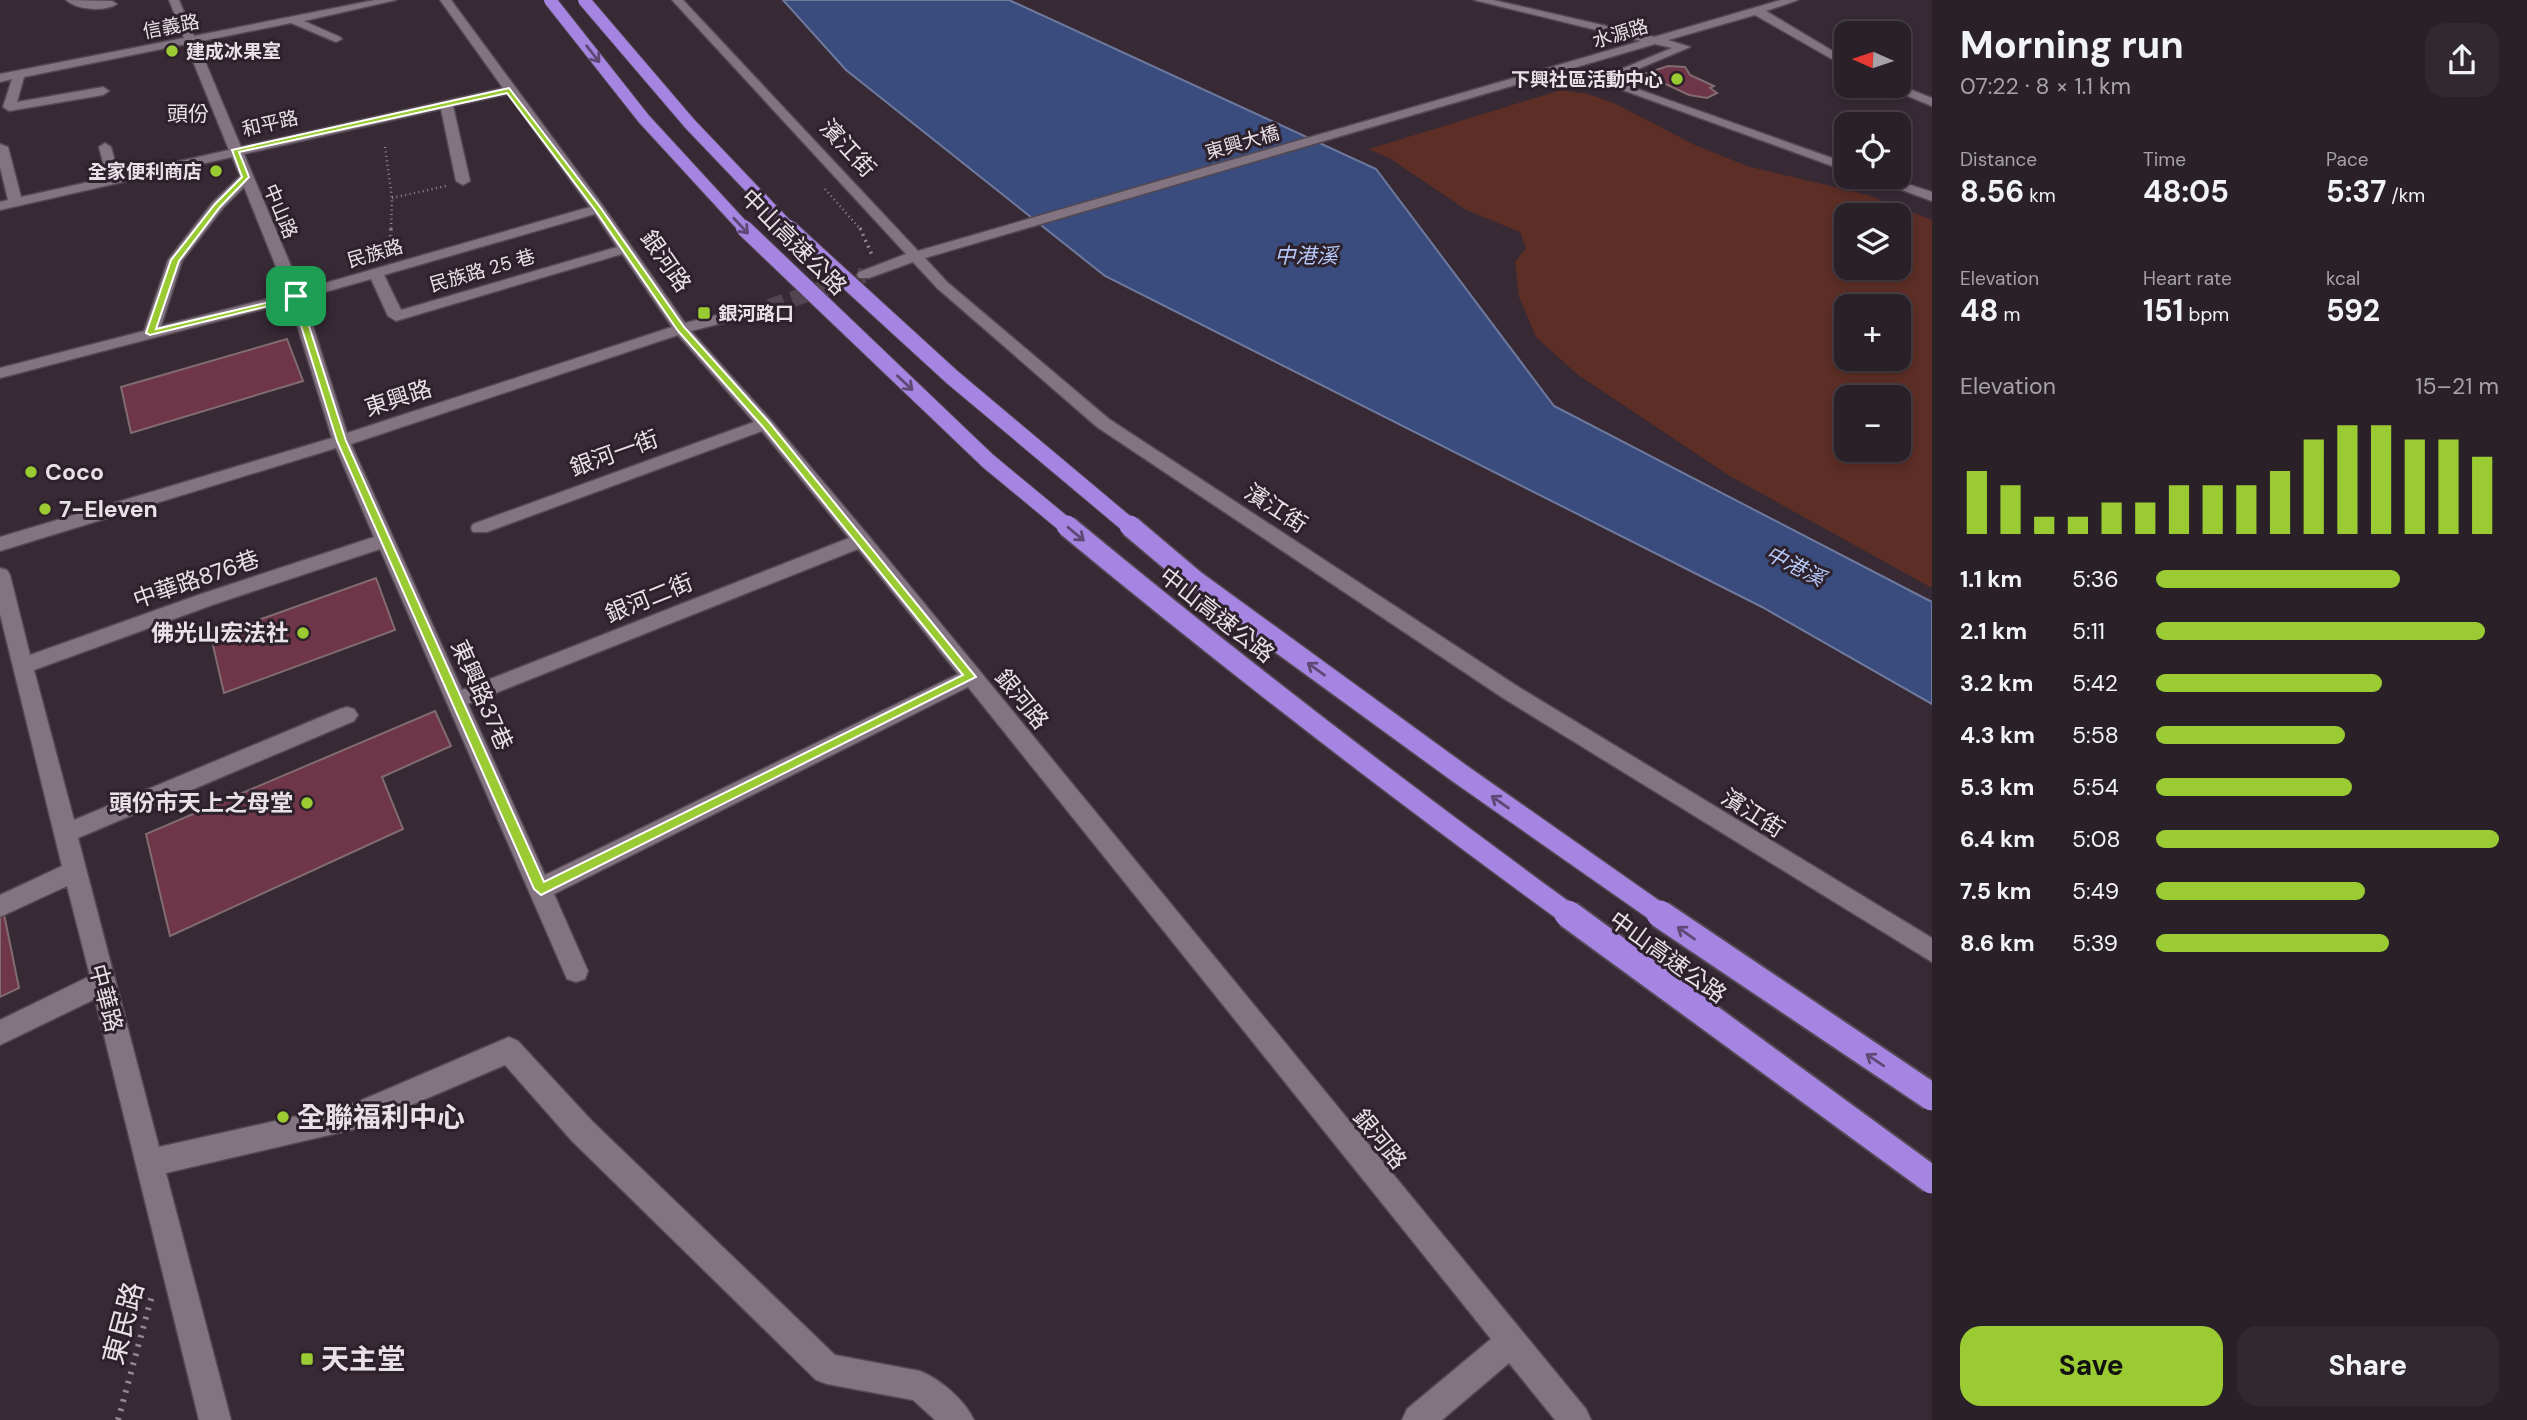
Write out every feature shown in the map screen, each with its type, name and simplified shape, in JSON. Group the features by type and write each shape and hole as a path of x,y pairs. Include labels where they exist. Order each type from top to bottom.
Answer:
{"highway":[{"name":"中山高速公路","path":"551,0 644,119 755,240 988,461 1160,603 1478,848 1932,1180"},
{"name":"中山高速公路","path":"584,0 698,133 766,206 952,377 1195,581 1459,773 1730,964 1932,1097"}],"street":[{"path":"71,0 79,5 112,4"},
{"name":"中山路","path":"174,0 296,296 341,441"},
{"name":"信義路","path":"0,78 391,0"},
{"name":"銀河路","path":"445,0 681,329 765,424 861,540 1575,1420"},
{"name":"濱江街","path":"677,0 942,285 1103,423 1510,692 1932,951"},
{"path":"1479,0 1684,47 1601,80 1834,163"},
{"name":"水源路","path":"1579,64 1789,0"},
{"path":"1756,11 1834,57"},
{"path":"293,20 336,39"},
{"name":"東興大橋","path":"864,275 915,256 1579,64"},
{"path":"19,75 9,107 103,91"},
{"name":"和平路","path":"0,206 509,90"},
{"path":"1911,94 1932,102"},
{"path":"446,103 463,181"},
{"path":"2,147 15,202"},
{"path":"105,147 114,179"},
{"path":"150,333 175,260 218,205 246,177"},
{"path":"1909,189 1932,197"},
{"name":"民族路","path":"0,373 296,296 597,209"},
{"name":"民族路 25 巷","path":"375,273 396,316 625,249"},
{"name":"東興路","path":"0,544 341,441 681,329 769,307"},
{"name":"銀河一街","path":"480,528 765,424"},
{"name":"東興路37巷","path":"341,441 576,971"},
{"name":"中華路876巷","path":"22,666 208,599 387,540"},
{"name":"銀河二街","path":"455,701 861,540"},
{"name":"中華路","path":"0,576 215,1420"},
{"path":"541,889 970,677"},
{"path":"64,834 347,715"},
{"path":"0,906 74,872"},
{"path":"0,1033 102,983"},
{"path":"150,1163 355,1116 509,1050 582,1131 827,1369 920,1386 958,1420"},
{"path":"1418,1420 1511,1342"}],"path":[{"path":"385,147 392,198 391,268"},
{"path":"392,198 463,181"},
{"name":"東民路","path":"118,1420 153,1290"}],"shaded area":[{"path":"1561,90 1588,94 1614,103 1695,145 1747,166 1868,195 1888,203 1834,203 1834,280 1911,280 1911,212 1932,220 1932,588 1728,475 1578,375 1536,337 1519,297 1515,262 1526,248 1520,232 1466,210 1391,159 1369,149"}],"water":[{"name":"中港溪","path":"783,0 1009,0 1376,169 1554,406 1932,602 1932,704 1762,607 1105,276 846,70"}],"building":[{"name":"下興社區活動中心","path":"1668,66 1685,67 1690,75 1714,86 1710,88 1717,93 1707,98 1689,95 1644,74"},
{"path":"287,339 303,381 131,433 121,387"},
{"name":"佛光山宏法社","path":"376,578 395,630 224,693 211,637"},
{"name":"頭份市天上之母堂","path":"435,711 451,746 382,777 403,829 170,936 146,834"},
{"path":"4,914 19,988 0,997 0,916"}],"tunnel":[{"path":"769,307 864,275"}],"place":[{"name":"建成冰果室","path":"172,51"},
{"name":"下興社區活動中心","path":"1677,79"},
{"name":"全家便利商店","path":"216,171"},
{"name":"銀河路口","path":"704,313"},
{"name":"Coco","path":"31,472"},
{"name":"7-Eleven","path":"45,509"},
{"name":"佛光山宏法社","path":"303,633"},
{"name":"頭份市天上之母堂","path":"307,803"},
{"name":"全聯福利中心","path":"283,1117"},
{"name":"天主堂","path":"307,1359"}],"district":[{"name":"頭份","path":"188,114"}],"route":[{"path":"509,90 681,329 765,424 970,677 541,889 341,441 296,296 150,333 175,260 218,205 246,177 235,151 509,90"}]}
